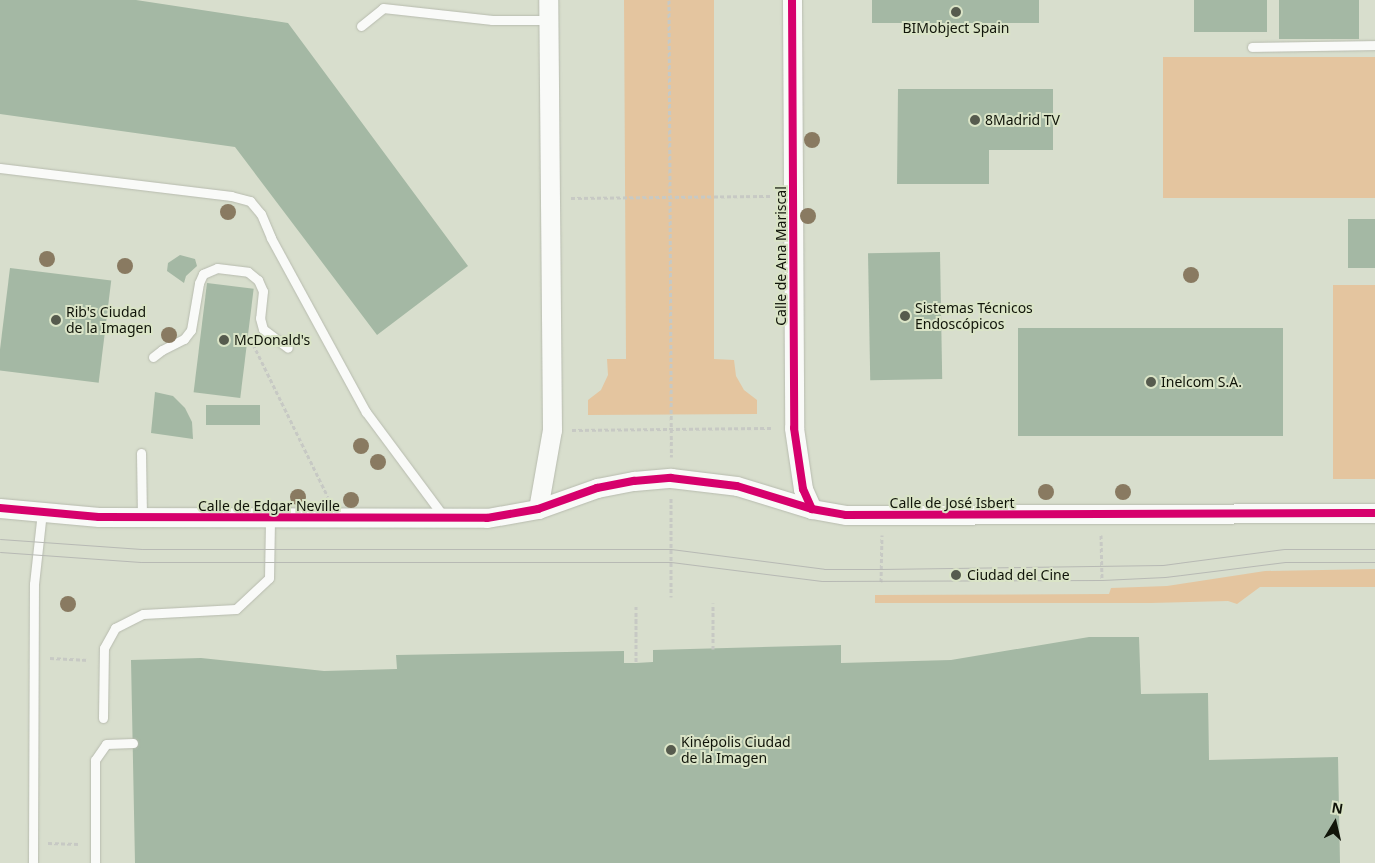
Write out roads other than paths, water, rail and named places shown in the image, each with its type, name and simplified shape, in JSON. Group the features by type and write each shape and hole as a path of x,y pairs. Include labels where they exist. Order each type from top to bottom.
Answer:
{"street":[{"path":"538,509 552,430 548,0"},
{"name":"Calle de Ana Mariscal","path":"792,0 794,428 803,489 812,508"},
{"name":"Calle de José Isbert","path":"538,509 597,488 634,481 671,478 737,486 846,516 1375,513"},
{"name":"Calle de Edgar Neville","path":"0,508 98,517 142,518 486,518 538,509"}],"lane":[{"path":"361,26 383,8 492,20 548,20"},
{"path":"1252,47 1375,45"},
{"path":"0,168 230,196 250,201 261,214 271,238 366,412 444,518"},
{"path":"153,358 162,350 184,340 192,330 199,283 203,274 217,268 248,272 258,280 263,291 260,318 263,329 288,348"},
{"path":"141,453 142,518"},
{"path":"33,863 34,584 42,512"},
{"path":"103,718 104,648 115,628 143,614 236,609 269,578 270,518"},
{"path":"94,863 95,760 106,744 132,743"}],"tram line":[{"path":"0,539 142,549 671,549 824,569 1163,565 1284,549 1375,549"},
{"path":"0,552 141,562 671,562 822,581 1102,580 1165,577 1285,562 1375,562"}],"place":[{"name":"BIMobject Spain","path":"956,12"},
{"name":"8Madrid TV","path":"975,120"},
{"name":"Sistemas Técnicos Endoscópicos","path":"905,316"},
{"name":"Rib's Ciudad de la Imagen","path":"56,320"},
{"name":"McDonald's","path":"224,340"},
{"name":"Inelcom S.A.","path":"1151,382"},
{"name":"Ciudad del Cine","path":"956,575"},
{"name":"Kinépolis Ciudad de la Imagen","path":"671,750"}]}
